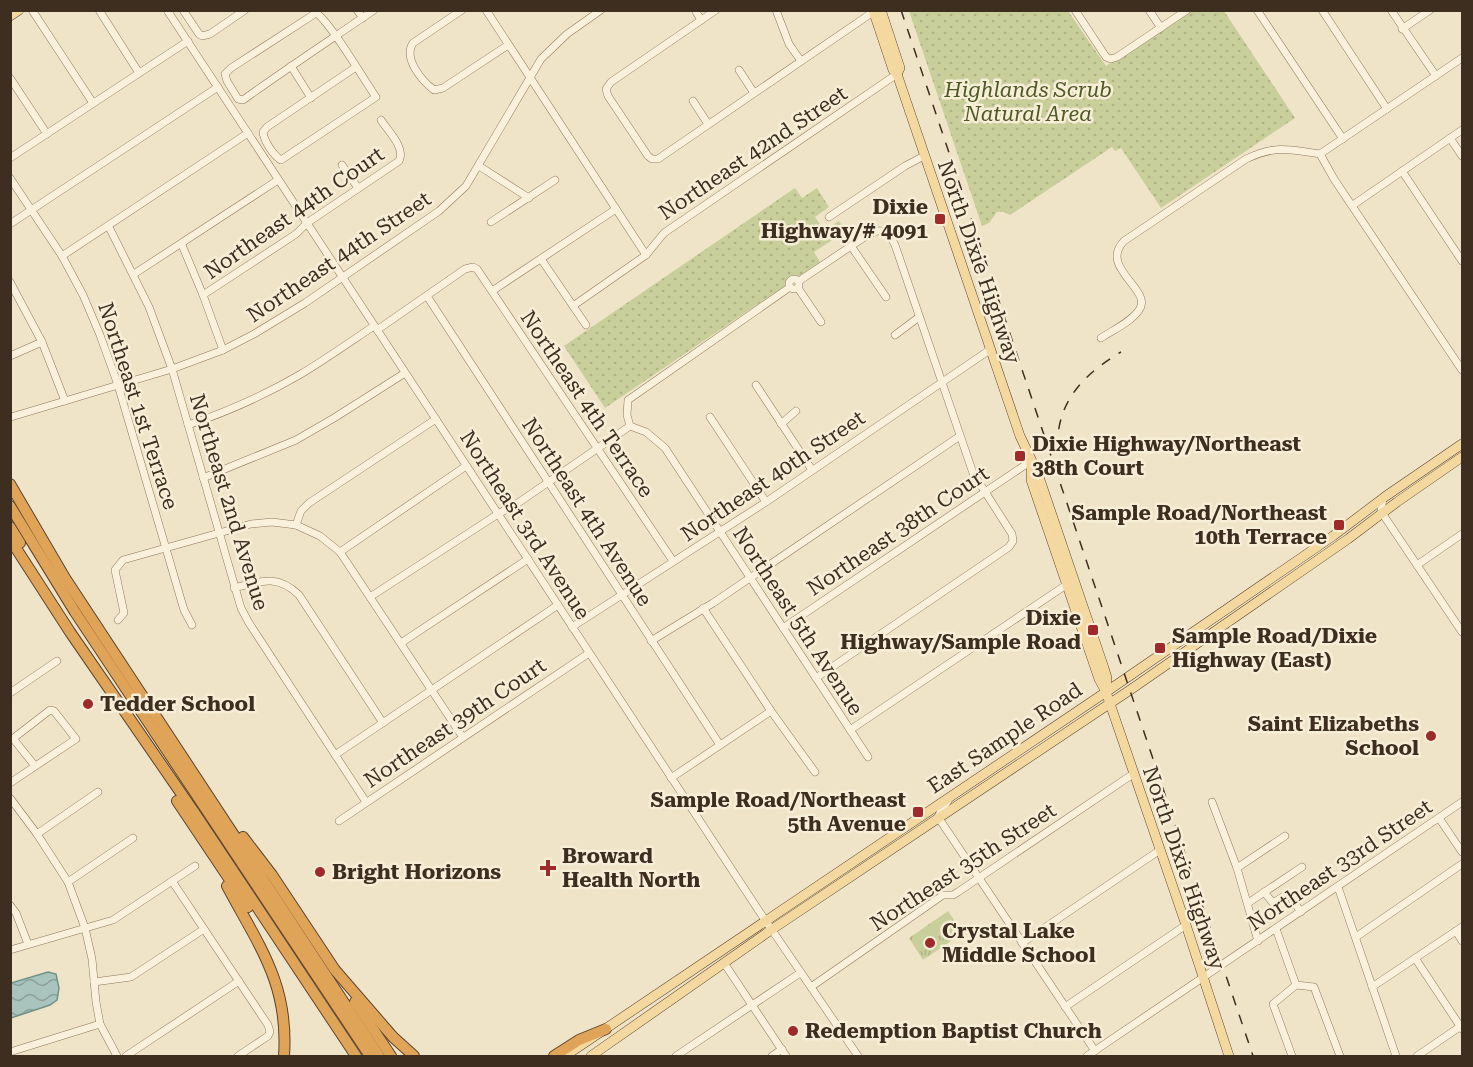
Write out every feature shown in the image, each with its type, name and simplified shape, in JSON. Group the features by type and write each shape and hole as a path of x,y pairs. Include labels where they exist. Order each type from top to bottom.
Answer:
{"highway":[{"path":"11,485 37,553"},
{"path":"11,485 65,578 379,1056"},
{"path":"10,506 37,553 370,1056"},
{"path":"10,526 194,812 356,1056"},
{"path":"10,539 94,669 194,812"},
{"path":"10,551 348,1056"},
{"path":"195,776 272,875 391,1056"},
{"path":"182,808 187,824 223,879 273,971 284,1015 284,1056"},
{"path":"335,970 393,1037 414,1056"},
{"path":"554,1056 579,1040 606,1029"}],"main road":[{"path":"10,16 19,10"},
{"name":"North Dixie Highway","path":"876,11 893,70 897,74 1020,436 1038,474 1104,668 1107,678 1106,692"},
{"name":"East Sample Road","path":"565,1056 1106,692 1462,444"},
{"name":"East Sample Road","path":"591,1056 771,930 1109,703 1462,457"},
{"name":"North Dixie Highway","path":"1031,461 1031,480 1099,679 1106,692 1229,1056"},
{"path":"1370,522 1371,508"},
{"path":"1232,618 1232,610 1237,602"},
{"path":"906,839 913,830 930,817 932,809"}],"street":[{"path":"32,10 93,103"},
{"path":"99,10 139,73"},
{"name":"Northeast 3rd Avenue","path":"167,10 765,921 858,1056"},
{"path":"183,10 198,34 202,36 210,34 245,10"},
{"path":"357,10 363,18"},
{"path":"356,67 267,127 263,132 264,138 281,160 376,97 356,67 335,36 322,16 316,13 225,74 238,99 243,100 291,66 335,36 363,18 374,10"},
{"path":"462,10 409,48 409,57 427,84 434,90 443,88 508,45"},
{"path":"486,10 646,255"},
{"name":"Northeast 44th Street","path":"11,417 172,369 223,350 271,324 438,212 466,186 541,59 554,45 601,10"},
{"path":"695,10 701,20"},
{"path":"716,10 611,82 606,89 608,96 652,159 658,159 876,11"},
{"path":"776,10 789,44 801,61"},
{"path":"1076,10 1106,57 1111,59 1186,10"},
{"path":"1149,10 1161,28"},
{"path":"1257,10 1342,139"},
{"path":"1322,10 1387,108"},
{"path":"1391,10 1436,76"},
{"path":"1402,29 1430,10"},
{"path":"10,158 188,41"},
{"path":"1101,338 1132,317 1140,310 1142,303 1118,264 1117,248 1124,241 1246,159 1261,152 1278,148 1320,154 1462,58"},
{"path":"291,66 311,98"},
{"path":"739,70 754,93"},
{"name":"Northeast 42nd Street","path":"573,306 646,255 664,233 897,74"},
{"path":"10,78 47,134"},
{"path":"10,224 218,87"},
{"path":"693,101 708,124"},
{"name":"Northeast 44th Court","path":"203,295 296,234 307,223 399,161 402,156 401,150 381,120"},
{"path":"1353,205 1462,130"},
{"path":"62,256 248,133"},
{"path":"1450,138 1462,156"},
{"path":"1320,154 1334,179 1462,370"},
{"path":"829,217 905,166 924,156"},
{"path":"342,165 358,188"},
{"path":"479,166 529,198"},
{"path":"1402,171 1462,261"},
{"name":"Northeast 1st Terrace","path":"10,178 62,256 84,295 118,386 184,610 192,625"},
{"path":"134,274 182,245 278,180"},
{"path":"491,222 555,180"},
{"path":"492,291 616,209"},
{"name":"Northeast 2nd Avenue","path":"109,227 149,307 172,369 241,608 366,802"},
{"path":"370,597 598,449 630,426 626,406 628,400 636,393 851,246 876,231 884,230 890,234 895,245 973,473 1012,534 1012,541 1009,547 816,678"},
{"path":"182,245 223,350"},
{"path":"851,246 886,297"},
{"path":"541,259 586,325"},
{"name":"Northeast 4th Terrace","path":"426,296 465,269 473,267 477,269 673,561"},
{"path":"796,285 821,322"},
{"path":"12,286 42,342 65,401"},
{"path":"188,425 251,400 302,373 426,296"},
{"name":"Northeast 4th Avenue","path":"426,296 720,745"},
{"path":"894,335 919,317"},
{"path":"10,356 42,342"},
{"name":"Northeast 40th Street","path":"572,627 812,471 990,349"},
{"path":"203,478 296,440 405,373"},
{"path":"756,386 812,471"},
{"path":"781,424 796,411"},
{"path":"710,417 765,502"},
{"path":"296,525 301,511 309,503 436,419"},
{"name":"Northeast 5th Avenue","path":"630,426 646,432 665,448 868,756"},
{"path":"651,641 750,578 960,436"},
{"name":"Northeast 38th Court","path":"783,628 1031,461"},
{"path":"340,552 466,466"},
{"path":"1383,499 1382,513 1462,632"},
{"path":"118,620 124,613 115,570 123,561 251,524 272,522 296,525 320,536 340,552 462,736"},
{"path":"1417,565 1460,536 1462,546"},
{"path":"402,643 528,560"},
{"path":"234,588 274,580 290,586 299,595 383,723"},
{"path":"850,730 1066,585"},
{"path":"335,755 558,606"},
{"path":"703,608 771,711 815,772"},
{"name":"Northeast 39th Court","path":"339,821 589,652"},
{"path":"10,693 57,661"},
{"path":"10,783 76,739 54,711 50,710 15,737 15,741 35,766"},
{"path":"671,778 771,711"},
{"name":"Northeast 35th Street","path":"811,987 943,895 958,892 1133,774"},
{"path":"37,834 98,792"},
{"path":"955,794 938,817 1095,1051"},
{"path":"10,798 68,882 85,928 100,1024 117,1056"},
{"path":"1212,802 1237,868 1258,941"},
{"name":"Northeast 33rd Street","path":"1087,1056 1462,802"},
{"path":"1439,818 1462,852"},
{"path":"1237,868 1285,836"},
{"path":"68,882 133,838"},
{"path":"1022,943 1160,850"},
{"path":"1356,937 1462,864"},
{"path":"10,950 113,920 195,866"},
{"path":"1248,903 1302,867"},
{"path":"172,881 268,1025 270,1032 268,1036 238,1056"},
{"path":"1338,887 1396,1056"},
{"path":"1264,892 1273,903 1289,895 1301,912"},
{"path":"10,905 16,913 28,944"},
{"path":"1065,1007 1186,925"},
{"path":"94,982 131,977 204,929"},
{"path":"1276,929 1296,985"},
{"path":"1372,987 1459,929 1462,941"},
{"path":"1415,958 1462,1028 1417,1056"},
{"path":"724,963 784,1053 772,1056"},
{"path":"676,1056 800,972"},
{"path":"126,1056 239,981"},
{"path":"1292,1056 1273,1004 1296,985 1314,987 1340,1056"},
{"path":"10,1052 100,1024"}],"green space":[{"name":"Highlands Scrub Natural Area","path":"909,11 1068,11 1106,66 1188,11 1224,11 1295,118 1161,208 1121,148 1115,151 1112,147 1010,215 997,212 989,223 982,226"},
{"path":"795,188 802,198 817,188 829,207 815,217 824,230 839,221 846,231 814,252 820,262 605,408 564,346"},
{"path":"948,911 963,933 923,960 909,938"}],"water":[{"path":"48,972 56,974 59,988 57,1000 50,1005 11,1018 11,983"}],"railway":[{"path":"901,10 1253,1056"},
{"path":"1062,469 1058,440 1060,422 1071,397 1088,376 1121,352"}],"place":[{"name":"Dixie Highway/# 4091","path":"940,219"},
{"name":"Dixie Highway/Northeast 38th Court","path":"1020,456"},
{"name":"Sample Road/Northeast 10th Terrace","path":"1339,525"},
{"name":"Dixie Highway/Sample Road","path":"1093,630"},
{"name":"Sample Road/Dixie Highway (East)","path":"1160,648"},
{"name":"Tedder School","path":"88,704"},
{"name":"Saint Elizabeths School","path":"1431,736"},
{"name":"Sample Road/Northeast 5th Avenue","path":"918,812"},
{"name":"Broward Health North","path":"548,868"},
{"name":"Bright Horizons","path":"320,872"},
{"name":"Crystal Lake Middle School","path":"930,943"},
{"name":"Redemption Baptist Church","path":"793,1031"}]}
